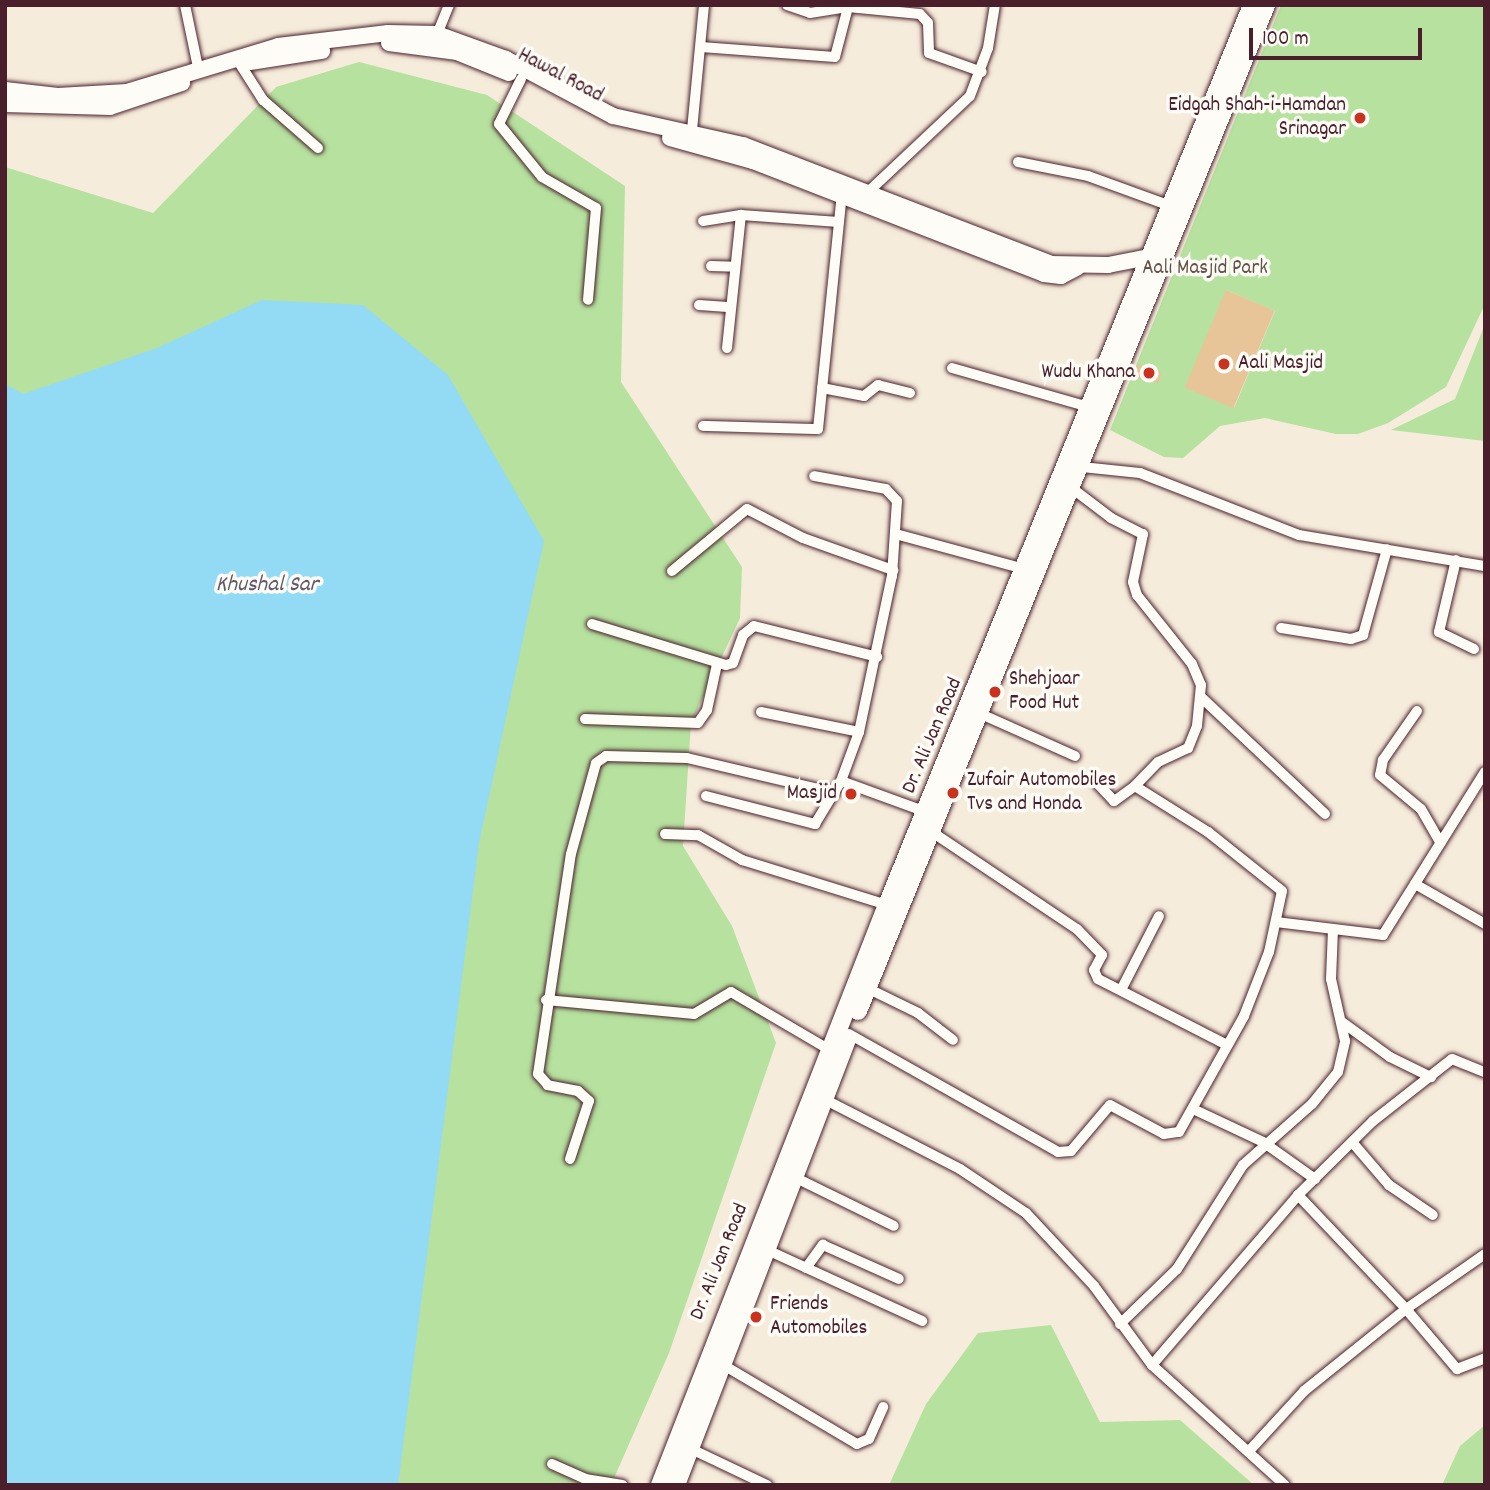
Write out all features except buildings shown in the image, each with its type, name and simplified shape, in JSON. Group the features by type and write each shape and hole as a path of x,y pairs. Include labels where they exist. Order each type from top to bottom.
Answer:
{"main road":[{"name":"Dr. Ali Jan Road","path":"1180,209 1252,5"},
{"name":"Dr. Ali Jan Road","path":"660,1485 720,1363 722,1337 765,1249 794,1177 830,1050 849,1024 887,905 1033,572 1073,489 1125,344 1266,5"},
{"name":"Hawal Road","path":"5,90 58,96 127,92 278,46 388,33 434,40 506,59 614,116 692,130 843,189 1044,274 1061,276 1078,267 1162,254"},
{"name":"Hawal Road","path":"5,104 110,107 204,68 377,43 434,40 521,79 619,129 706,145 843,189 867,193 1028,256 1078,267"},
{"name":"Dr. Ali Jan Road","path":"676,1485 682,1445 722,1337 818,1097 867,988 981,715 1092,408 1125,344"}],"street":[{"path":"184,5 204,68"},
{"path":"434,40 449,5"},
{"path":"692,130 704,5"},
{"path":"787,5 810,13 848,6 894,6 926,18 929,53 982,72"},
{"path":"867,193 954,117 982,72 995,5"},
{"path":"701,47 835,57 848,6"},
{"path":"240,64 263,100 318,148"},
{"path":"521,79 499,124 542,177 596,208 588,300"},
{"path":"1018,162 1101,180 1180,209"},
{"path":"703,426 812,432 820,422 837,278 843,189"},
{"path":"703,221 741,215 839,222"},
{"path":"727,348 741,215"},
{"path":"711,266 735,267"},
{"path":"699,305 731,307"},
{"path":"952,368 1092,408"},
{"path":"822,388 864,396 878,385 910,393"},
{"path":"1082,467 1140,473 1299,535 1485,566"},
{"path":"706,796 815,824 835,793 859,732 877,657 899,535 894,494 814,476"},
{"path":"1073,489 1111,518 1143,534 1133,582 1137,595 1192,664 1202,698 1325,814"},
{"path":"672,571 747,509 803,538 893,570"},
{"path":"899,535 1033,572"},
{"path":"1281,628 1351,639 1363,635 1387,549"},
{"path":"1456,560 1439,632 1474,649"},
{"path":"592,624 717,664 733,663 743,635 754,626 877,657"},
{"path":"585,719 698,723 707,710 717,664"},
{"path":"1097,783 1114,801 1135,786 1158,762 1188,748 1202,698"},
{"path":"1417,710 1383,760 1380,775 1422,809 1441,843"},
{"path":"761,712 859,732"},
{"path":"981,715 1075,755"},
{"path":"570,1158 589,1101 578,1091 541,1080 546,1000 573,843 601,758 687,758 835,793"},
{"path":"1276,922 1383,935 1485,772"},
{"path":"841,780 926,812"},
{"path":"849,1024 1058,1152 1072,1151 1106,1106 1172,1135 1193,1109 1254,990 1276,922 1282,891 1274,880 1135,786"},
{"path":"932,832 1077,929 1102,954 1095,975 1227,1045"},
{"path":"665,834 698,835 742,860 887,905"},
{"path":"1415,884 1485,924"},
{"path":"1121,990 1159,916"},
{"path":"1120,1324 1177,1269 1263,1142 1312,1104 1338,1072 1345,1041 1331,979 1333,930"},
{"path":"867,988 918,1013 953,1040"},
{"path":"546,1000 695,1014 731,992 740,994 830,1050"},
{"path":"1342,1022 1390,1057 1431,1077"},
{"path":"1152,1365 1298,1195 1352,1142 1452,1059 1485,1072"},
{"path":"818,1097 960,1169 1018,1207 1062,1248 1152,1365 1250,1450 1284,1485"},
{"path":"1193,1109 1263,1142 1315,1179"},
{"path":"1352,1142 1389,1185 1433,1215"},
{"path":"794,1177 894,1226"},
{"path":"1298,1195 1406,1309 1457,1369 1485,1358"},
{"path":"806,1268 822,1245 899,1279"},
{"path":"765,1249 922,1321"},
{"path":"1250,1450 1304,1391 1406,1309 1485,1254"},
{"path":"720,1363 858,1444 869,1439 883,1407"},
{"path":"682,1445 767,1485"},
{"path":"552,1464 585,1479 623,1485"}],"green space":[{"name":"Eidgah Shah-i-Hamdan Srinagar","path":"1281,5 1485,5 1485,304 1446,387 1388,423 1358,434 1336,434 1265,418 1220,426 1183,458 1164,457 1110,430","holes":["1226,290 1275,311 1234,408"]},
{"path":"359,62 487,95 625,186 621,382 742,567 740,618 691,723 683,846 732,926 776,1043 669,1353 611,1485 5,1485 5,167 153,213 276,87"},
{"path":"1485,324 1485,441 1391,430 1455,399"},
{"path":"1051,1325 1100,1422 1180,1420 1254,1485 889,1485 926,1404 978,1333"},
{"path":"1485,1425 1485,1485 1442,1485 1460,1446"}],"water":[{"name":"Khushal Sar","path":"262,300 363,305 448,375 544,541 479,843 398,1485 5,1485 5,384 23,394 157,348"}],"place":[{"name":"Eidgah Shah-i-Hamdan Srinagar","path":"1360,118"},
{"name":"Aali Masjid","path":"1224,364"},
{"name":"Wudu Khana","path":"1149,373"},
{"name":"Shehjaar Food Hut","path":"995,692"},
{"name":"Zufair Automobiles Tvs and Honda","path":"953,793"},
{"name":"Masjid","path":"851,794"},
{"name":"Friends Automobiles","path":"756,1317"}],"park label":[{"name":"Aali Masjid Park","path":"1205,269"}]}
